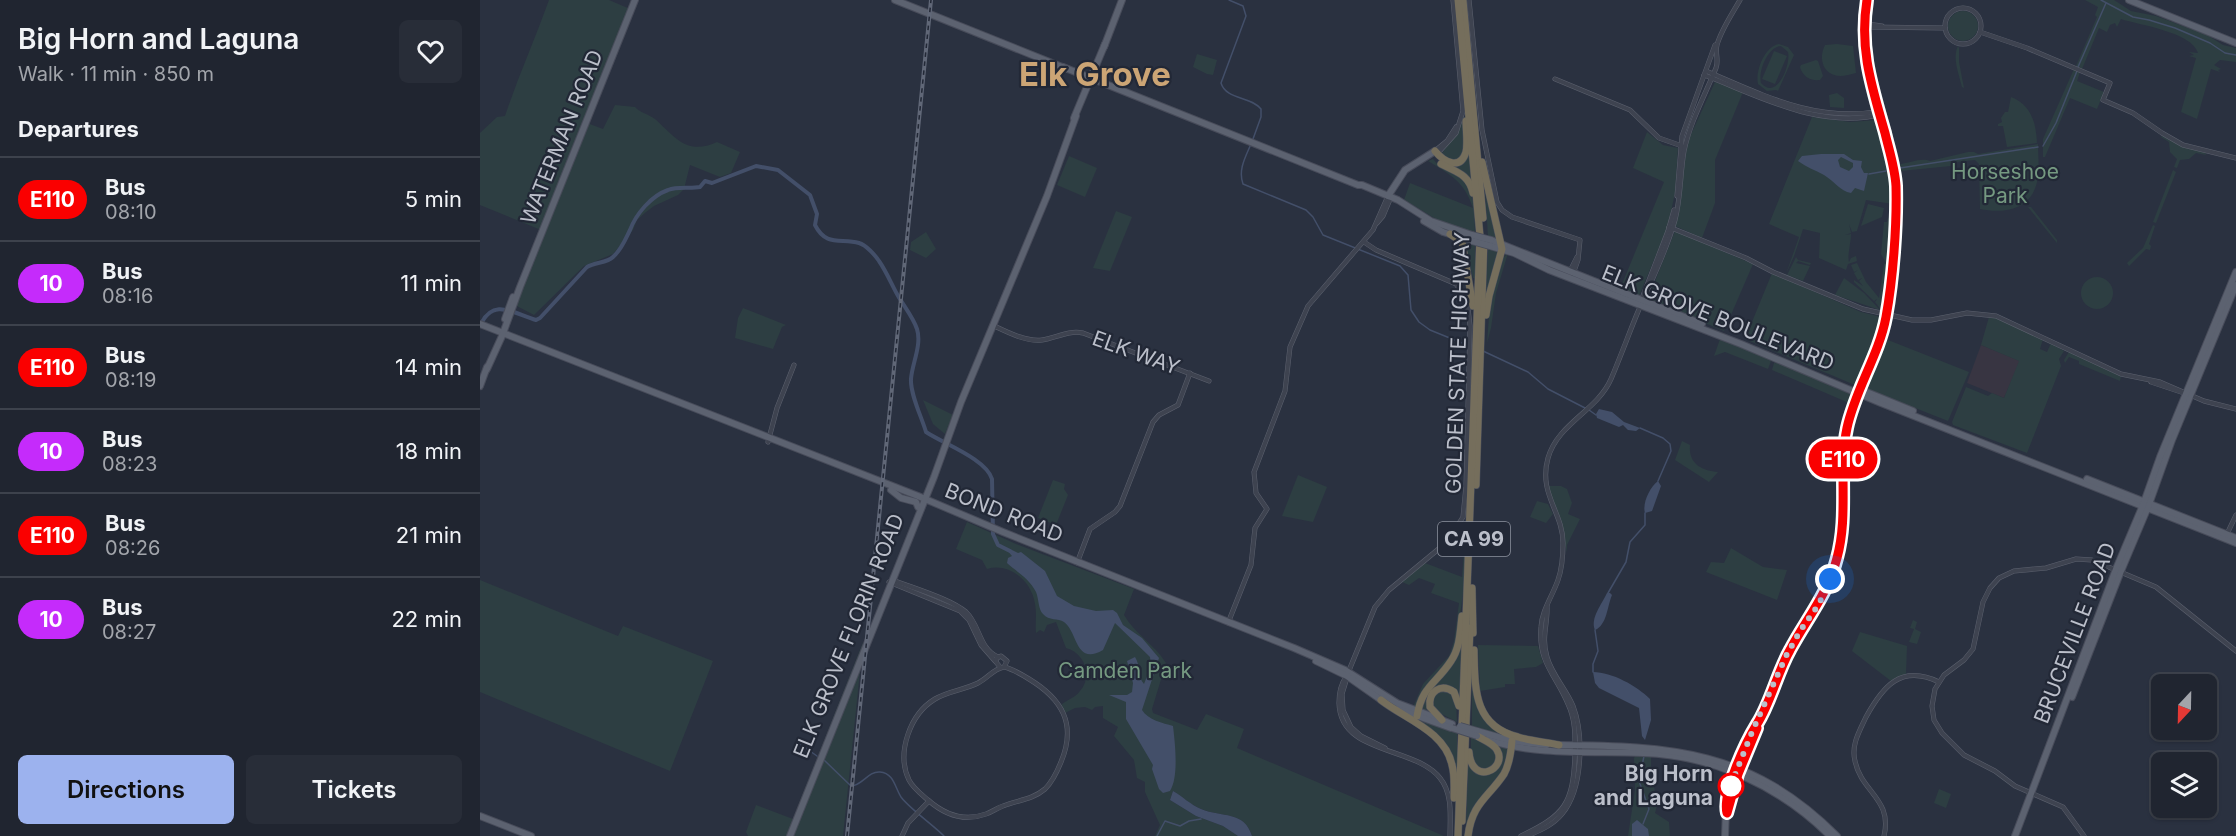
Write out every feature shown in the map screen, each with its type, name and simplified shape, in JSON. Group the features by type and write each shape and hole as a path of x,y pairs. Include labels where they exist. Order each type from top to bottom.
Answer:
{"highway":[{"name":"GOLDEN STATE HIGHWAY","path":"1456,836 1466,736 1472,588 1479,220 1458,0"},
{"name":"GOLDEN STATE HIGHWAY","path":"1456,836 1477,347 1484,237 1463,0"},
{"path":"1434,153 1453,164 1465,154 1465,74"},
{"path":"1474,113 1482,162 1502,246 1477,347"},
{"path":"1434,153 1441,164 1460,172 1468,179 1479,220"},
{"path":"1450,234 1461,240 1465,251 1471,282 1476,333"},
{"path":"1418,714 1427,687 1450,663 1456,652 1468,575"},
{"path":"1472,588 1475,686 1482,711 1493,725 1510,735 1559,745"},
{"path":"1442,720 1432,711 1429,702 1436,690 1445,688 1457,696 1462,723"},
{"path":"1381,700 1435,735 1448,752 1453,772 1456,836"},
{"path":"1466,736 1471,764 1479,771 1489,771 1499,761 1498,751 1477,734"},
{"path":"1468,836 1472,819 1480,802 1506,770 1511,744"}],"main road":[{"name":"WATERMAN ROAD","path":"480,386 635,0"},
{"name":"ELK GROVE BOULEVARD","path":"895,0 1398,201 1450,234 1502,246 1693,321 1859,391 2236,538"},
{"name":"ELK GROVE FLORIN ROAD","path":"789,836 858,669 904,546 938,466 1122,0"},
{"path":"1802,631 1828,585 1839,549 1844,511 1844,444 1848,421 1887,315 1896,183 1869,63 1867,25 1869,0"},
{"path":"1869,0 1864,30 1865,58 1881,113"},
{"path":"2129,0 2179,18"},
{"path":"2138,0 2236,41"},
{"path":"1389,198 1403,172 1412,164 1434,153"},
{"path":"1389,198 1407,173 1434,153"},
{"path":"1407,173 1412,164"},
{"path":"1398,201 1395,194 1399,182"},
{"name":"ELK GROVE BOULEVARD","path":"1389,198 1417,217 1472,238"},
{"name":"BRUCEVILLE ROAD","path":"2017,836 2118,570 2163,464 2176,418 2213,342 2231,299 2235,279"},
{"name":"BRUCEVILLE ROAD","path":"2146,504 2216,321 2235,279"},
{"name":"ELK GROVE BOULEVARD","path":"1642,302 1667,315 1753,349 1792,361 1859,391"},
{"path":"1667,315 1693,321"},
{"name":"BRUCEVILLE ROAD","path":"2213,342 2216,321"},
{"path":"483,327 699,411 833,468 854,474"},
{"path":"501,334 681,408 819,458 891,490 901,498 922,502"},
{"path":"681,408 699,411"},
{"name":"ELK GROVE FLORIN ROAD","path":"922,502 944,448"},
{"path":"799,454 819,458"},
{"path":"938,466 939,456"},
{"name":"BOND ROAD","path":"854,474 875,479 922,502 986,526"},
{"name":"BOND ROAD","path":"922,502 1256,632 1348,674 1418,714"},
{"name":"ELK GROVE BOULEVARD","path":"2226,536 2236,543"},
{"name":"ELK GROVE FLORIN ROAD","path":"789,836 801,800 858,658 900,563 904,546"},
{"path":"1738,771 1783,663 1815,611"},
{"name":"BOND ROAD","path":"1228,622 1348,674 1381,700 1442,720 1452,726"},
{"path":"1245,631 1256,632"},
{"path":"858,658 858,669"},
{"path":"1418,714 1533,750 1577,748 1695,754 1738,771 1790,796 1814,814 1837,836"},
{"path":"1725,836 1727,813 1738,771 1752,732 1757,725"},
{"path":"1750,744 1752,732"},
{"path":"1511,744 1559,745 1577,748"},
{"path":"1645,750 1738,771 1788,801 1830,836"},
{"path":"1677,757 1695,754"},
{"path":"801,800 802,808"},
{"path":"480,816 531,836"}],"street":[{"path":"1434,153 1449,143 1462,116 1453,0"},
{"path":"1469,0 1482,130 1498,204 1512,217 1580,240 1571,274"},
{"path":"1570,703 1550,674 1543,655 1540,631 1542,615 1559,576 1563,544 1561,529 1547,492 1546,468 1556,440 1593,403 1608,384 1642,302 1677,208 1686,121 1717,41 1739,0"},
{"path":"1683,146 1717,63 1717,46 1739,0"},
{"path":"1965,8 1973,11 1979,18 1980,32 1972,41 1961,44 1950,39 1945,28 1950,14 1955,10 1965,8"},
{"path":"1867,25 1945,28"},
{"path":"1980,32 2027,48 2110,83 2103,100 2133,113 2183,145 2236,158"},
{"path":"1705,73 1810,111 1838,115 1881,113"},
{"path":"1555,79 1630,110 1659,138 1683,146"},
{"path":"1457,130 1462,106"},
{"path":"1434,153 1450,136 1458,120"},
{"path":"1228,622 1251,564 1254,530 1267,510 1256,493 1254,472 1285,392 1290,347 1303,314 1364,242 1377,223 1389,198"},
{"path":"1671,228 1863,309 1914,320 1931,320 1971,313 1996,316 2115,371 2236,409"},
{"path":"1364,242 1376,250 1456,284 1467,299 1477,347 1466,501 1461,521 1447,542 1389,590 1378,603 1340,691 1340,711 1345,724 1352,733 1367,742 1385,748"},
{"name":"ELK WAY","path":"992,325 1032,340 1044,340 1068,332 1079,332 1209,381"},
{"path":"769,440 777,408 794,365"},
{"path":"1077,562 1092,527 1119,508 1153,422 1159,415 1178,405 1190,373"},
{"path":"2226,536 2236,515"},
{"path":"2084,836 2063,807 2015,786 1995,771 1961,753 1935,722 1932,706 1934,694 1939,682 1971,653 1976,641 1986,593 2003,576 2018,570 2050,567 2076,559 2091,560 2160,589 2236,651"},
{"path":"891,581 963,610 974,621 985,646 1000,663 1049,692 1066,721 1068,742 1053,778 1037,795 979,816 950,815 929,801 912,784 906,769 905,755 911,725 926,706 936,698 979,682 992,673 1000,663"},
{"path":"1527,836 1550,825 1568,805 1576,787 1577,719 1553,673 1546,654 1544,635 1547,606"},
{"path":"1348,674 1342,700 1348,723"},
{"path":"1884,836 1886,823 1883,808 1856,768 1854,753 1856,739 1880,695 1892,682 1902,677 1915,675 1939,682"},
{"path":"1340,711 1361,736 1428,768 1441,779 1447,789 1456,836"},
{"path":"1521,836 1547,824 1565,804 1574,780 1577,748 1573,711"},
{"path":"902,836 904,830 929,801"}],"shaded area":[{"path":"1981,345 2020,361 2004,398 1967,383"}],"green space":[{"path":"549,0 609,0 630,9 587,123 603,129 615,105 635,107 655,119 675,138 689,146 707,146 717,142 740,152 731,173 720,177 690,165 684,189 678,195 646,212 637,220 633,230 613,254 584,266 534,315 515,305 541,230 480,205 480,133 497,117 505,116"},
{"path":"2085,0 2114,0 2131,11 2156,16 2207,35 2223,45 2236,48 2236,62 2220,60 2214,65 2221,69 2218,70 2220,72 2211,69 2197,119 2181,112 2196,58 2189,56 2194,55 2189,52 2198,53 2194,46 2176,35 2121,19 2117,27 2115,23 2110,25 2107,32 2099,28 2082,69 2076,66 2097,17 2095,15 2098,7"},
{"path":"1963,11 1974,15 1978,26 1974,37 1963,41 1952,37 1948,26 1952,15"},
{"path":"1779,44 1788,47 1794,55 1778,91 1767,91 1758,84 1757,79 1765,54","holes":["1781,46 1788,52 1785,72 1777,85 1772,88 1761,83 1761,72 1768,55 1776,47"]},
{"path":"1825,45 1853,46 1856,73 1840,76 1826,69 1822,61"},
{"path":"1958,46 1959,62 1964,88 1956,61"},
{"path":"1774,51 1787,56 1775,84 1762,79"},
{"path":"1197,54 1217,60 1213,75 1193,67"},
{"path":"1816,60 1823,76 1820,80 1807,78 1800,67"},
{"path":"2074,69 2080,72 2077,81 2104,92 2097,109 2070,98 2045,157 2043,157 2043,139"},
{"path":"1715,82 1743,92 1715,160 1715,203 1702,238 1675,226 1688,141"},
{"path":"1837,93 1844,98 1844,108 1830,107 1829,95"},
{"path":"2011,97 2018,100 2031,115 2037,143 2007,147 2003,126 1998,126 1998,124 2002,122 2001,118 2005,112 2008,112"},
{"path":"1464,107 1464,151 1460,158 1452,161 1441,155 1459,127"},
{"path":"1812,117 1850,122 1877,120 1890,164 1893,204 1866,200 1857,231 1852,232 1849,224 1851,233 1845,235 1851,234 1849,262 1856,256 1857,261 1848,264 1846,270 1819,258 1820,233 1803,229 1786,274 1799,237 1769,224"},
{"path":"1647,132 1663,145 1678,148 1675,193 1668,226 1639,296 1620,289 1664,182 1633,168"},
{"path":"2164,135 2179,145 2205,152 2206,155 2196,153 2189,159 2180,160 2177,168 2174,167 2177,159 2170,152 2169,142 2161,137"},
{"name":"Horseshoe Park","path":"2038,144 2038,173 2034,191 2022,204 2007,210 1980,209 1979,164 1975,160 1955,162 1951,166 1901,171 1900,164 1915,161 1930,161 1968,152 1978,154"},
{"path":"1470,153 1473,179 1471,180 1454,168"},
{"path":"1069,156 1097,168 1085,197 1057,185"},
{"path":"1433,159 1439,166 1465,179 1474,203 1475,233 1446,225 1404,200 1410,183 1473,208 1461,185 1428,161"},
{"path":"2173,170 2176,172 2156,223 2153,222"},
{"path":"1485,190 1487,190 1496,240 1488,237"},
{"path":"1868,204 1884,208 1882,217 1861,226"},
{"path":"2028,207 2031,207 2057,243"},
{"path":"1116,211 1132,217 1110,271 1093,268"},
{"path":"1888,218 1892,219 1890,267 1881,310 1875,302 1877,299 1874,301 1854,282 1854,280 1863,286 1859,281 1862,278 1858,280 1854,273 1858,270 1854,272 1851,265 1857,263 1866,282 1879,298 1886,263 1881,254 1884,222 1887,222"},
{"path":"2153,225 2155,226 2149,244 2150,250 2146,249 2129,266 2127,263 2143,248"},
{"path":"1675,231 1753,264 1724,331 1648,299"},
{"path":"926,232 936,249 926,258 910,250 911,242"},
{"path":"1464,242 1475,244 1475,278 1473,278"},
{"path":"1488,248 1498,251 1488,292 1486,292"},
{"path":"1508,253 1496,293 1487,343 1490,303 1503,258"},
{"path":"1796,257 1798,260 1811,263 1810,265 1798,261 1796,263 1810,266 1803,281 1787,275"},
{"path":"1772,273 1861,312 1881,317 1882,320 1855,385 1745,339"},
{"path":"2097,277 2108,282 2113,293 2108,304 2097,309 2086,304 2081,293 2086,282"},
{"path":"1844,278 1864,293 1880,310 1835,295"},
{"path":"743,308 786,325 782,327 773,349 735,338 738,318"},
{"path":"1989,317 1995,317 2043,339 2040,349 2047,352 2051,343 2064,351 2059,359 2061,366 2027,453 1953,425 1952,422 1966,387 1988,396 1992,393 2004,398 2019,361 1981,345"},
{"path":"1883,338 1969,372 1948,421 1867,389 1865,385"},
{"path":"1720,339 1768,358 1771,361 1768,369 1725,352 1714,356"},
{"path":"2069,352 2121,376 2120,381 2079,364 2079,361 2069,357 2065,363 2064,360"},
{"path":"1777,362 1850,394 1849,403 1772,370 1774,363"},
{"path":"923,400 953,415 945,434 933,424"},
{"path":"1682,441 1690,445 1692,458 1698,466 1718,472 1709,482 1675,460"},
{"path":"1298,475 1327,487 1313,522 1282,516"},
{"path":"1053,480 1065,484 1064,489 1068,495 1056,525 1038,518"},
{"path":"1547,486 1561,486 1567,489 1572,503 1568,514 1580,519 1567,545 1567,553 1560,521"},
{"path":"1537,501 1548,504 1553,514 1546,523 1530,517"},
{"path":"1467,510 1464,586 1456,645 1442,671 1426,687 1417,707 1413,707 1423,684 1449,656 1454,641 1459,603 1431,593 1435,584 1419,578 1409,585 1402,582 1425,563 1462,577"},
{"name":"Camden Park","path":"967,522 1016,544 1134,589 1124,615 1166,663 1152,709 1153,713 1197,730 1206,714 1244,729 1237,748 1444,836 1252,836 1244,822 1238,818 1201,809 1173,791 1170,800 1196,816 1223,826 1238,836 1155,836 1160,825 1145,792 1145,782 1137,778 1134,760 1114,736 1118,727 1103,718 1103,706 1092,710 1085,707 1075,708 1065,713 1061,705 1076,695 1084,685 1086,672 1082,660 1066,648 1056,622 1047,625 1044,632 1040,630 1036,633 1036,608 1025,581 1004,568 987,569 982,560 956,549"},
{"path":"1731,548 1763,567 1787,570 1777,600 1706,572 1711,562 1724,563"},
{"path":"480,580 618,636 623,626 713,661 670,771 480,692"},
{"path":"1913,620 1917,622 1915,629 1921,632 1917,644 1909,642 1914,629 1910,628"},
{"path":"1860,632 1907,646 1906,674 1891,681 1852,651"},
{"path":"1462,641 1460,695 1456,691 1433,690 1433,714 1421,710 1425,697"},
{"path":"863,642 843,836 748,836 746,832 756,805 793,819"},
{"path":"1478,645 1538,646 1543,663 1536,667 1514,669 1515,684 1505,684 1505,687 1480,691"},
{"path":"1472,689 1474,689 1481,711 1515,739 1472,727"},
{"path":"1448,690 1456,701 1457,722 1436,711 1433,707 1433,696 1436,692"},
{"path":"1405,714 1457,732 1457,768 1454,768 1449,752"},
{"path":"1471,737 1491,746 1498,756 1492,769 1478,769 1471,758"},
{"path":"1497,746 1508,749 1502,771 1466,828 1468,765 1474,770 1497,769"},
{"path":"1636,755 1651,756 1651,775 1658,803 1655,813 1669,822 1670,836 1628,836 1635,790 1634,758"},
{"path":"1939,789 1951,794 1946,808 1934,803"}],"water":[{"path":"1844,154 1853,160 1862,161 1861,167 1864,173 1868,173 1864,191 1855,188 1851,193 1844,190 1824,175 1798,161 1802,156","holes":["1841,157 1853,163 1849,171 1840,167 1838,160"]},
{"path":"1599,409 1612,412 1624,422 1640,428 1636,431 1628,430 1623,425 1619,427 1597,418 1596,414"},
{"path":"1658,481 1661,486 1652,511 1645,513 1647,496"},
{"path":"1007,550 1021,552 1045,571 1057,596 1074,606 1096,611 1113,610 1123,625 1142,638 1159,658 1142,710 1152,719 1173,726 1175,777 1170,791 1163,793 1159,789 1152,769 1153,765 1126,719 1126,702 1109,695 1127,695 1132,692 1133,683 1127,661 1135,657 1140,678 1144,684 1151,666 1150,657 1115,623 1103,650 1094,654 1082,651 1064,622 1048,618 1041,612 1033,587 1027,579 1007,563 1008,558 1012,556"},
{"path":"1607,593 1612,595 1606,615 1602,624 1595,630 1595,616"},
{"path":"1593,672 1608,674 1624,681 1650,699 1651,720 1645,740 1642,736 1639,708 1599,688 1595,683"},
{"path":"1173,791 1201,809 1238,818 1244,822 1252,836 1238,836 1223,826 1196,816 1170,800"},
{"path":"1637,820 1648,829 1649,836 1632,836 1632,824"}],"waterway":[{"path":"1229,0 1243,6 1246,16 1221,83 1228,92 1261,109 1261,117 1253,139"},
{"path":"2101,0 2133,17 2175,28 2210,43 2225,53 2236,55"},
{"path":"2078,67 2106,3"},
{"path":"2043,146 2056,123 2077,71"},
{"path":"1251,144 1242,169 1243,184 1306,210 1313,217 1323,235 1400,266 1408,275 1411,310 1419,322 1430,330 1467,345"},
{"path":"1900,168 2038,147"},
{"path":"480,326 485,317 497,310 512,311 536,320 540,318 587,267 608,260 616,254 640,212 662,193 676,188 700,187 705,181 712,183 756,166 778,170 810,195 817,214 815,225 819,232 829,239 862,244 882,265 917,329 918,341 911,385 926,432 964,452 988,472 992,479 993,534 998,545 1010,551"},
{"path":"1869,174 1886,171"},
{"path":"1483,351 1528,372 1548,389 1585,408"},
{"path":"1589,410 1596,415"},
{"path":"1640,428 1663,438 1670,444 1671,451 1658,481"},
{"path":"1608,593 1626,562 1630,542 1645,525 1645,513"},
{"path":"1593,672 1593,664 1598,651 1595,630"},
{"path":"797,742 817,756"},
{"path":"1643,824 1649,809 1639,781 1644,756"},
{"path":"824,760 851,786 876,772 885,773 894,782 905,802 944,836"},
{"path":"1157,836 1165,821 1180,826 1189,821 1201,819"}],"railway":[{"path":"847,836 931,0"}],"bus line":[{"name":"E110","path":"1757,728 1732,791 1727,813 1729,790 1755,725 1757,725 1786,656 1819,604 1833,571 1844,522 1843,462 1847,428 1887,315 1896,183 1892,159 1866,64 1864,30 1867,0"}],"place":[{"name":"Big Horn and Laguna","path":"1731,786"}],"district":[{"name":"Elk Grove","path":"1095,74"}],"route":[{"path":"1731,786 1729,790 1786,656 1819,604 1830,579"}]}
